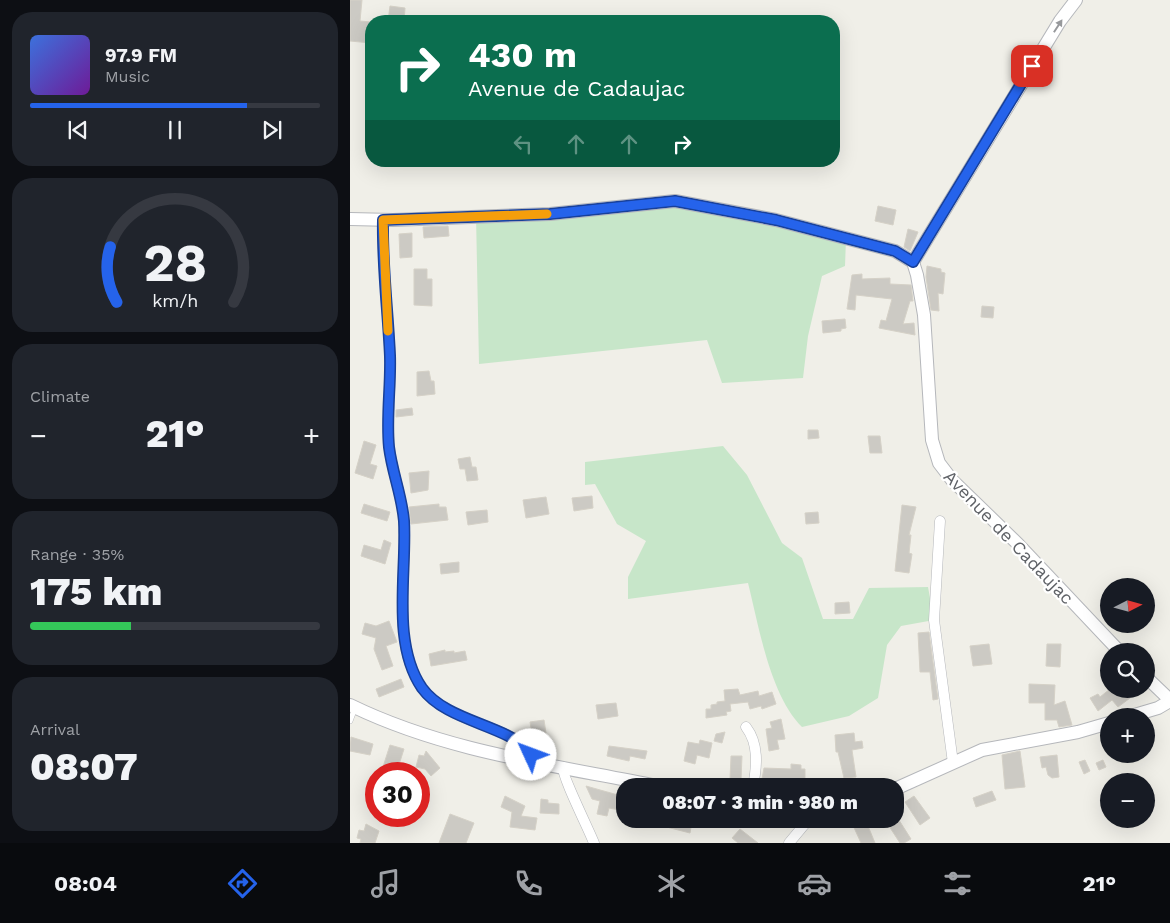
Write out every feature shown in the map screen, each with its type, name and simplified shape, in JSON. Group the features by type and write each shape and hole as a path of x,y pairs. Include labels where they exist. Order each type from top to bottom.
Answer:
{"street":[{"path":"350,219 383,220 550,214 675,201 776,220 895,251 913,262 1056,29 1076,0"},
{"path":"383,220 390,357 389,445 404,520 402,598 408,651 417,677 429,695 463,717 518,741 529,750 530,761"},
{"name":"Avenue de Cadaujac","path":"913,262 924,315 932,440 939,463 952,480 1018,544 1111,643"},
{"path":"940,521 934,620 953,763"},
{"path":"1155,686 1170,701 1155,709"},
{"path":"352,706 424,736 471,749 618,778"},
{"path":"904,785 988,749 1078,732 1100,726"},
{"path":"746,727 752,735 758,766 755,778"},
{"path":"562,767 563,776 577,802 594,843"},
{"path":"789,843 802,828"}],"lane":[{"path":"350,720 352,706"}],"green space":[{"path":"688,206 846,239 845,266 822,276 808,336 803,378 722,383 707,340 479,364 476,215"},
{"path":"723,446 747,475 782,543 802,558 823,619 853,619 869,588 928,587 934,620 901,626 887,645 878,698 849,716 802,727 791,713 782,697 767,660 748,583 628,599 628,577 646,541 617,524 595,484 585,485 585,462"}],"building":[{"path":"350,0 362,0 360,21 365,21 365,42 350,41"},
{"path":"390,6 405,8 404,15 389,15"},
{"path":"878,206 896,210 893,225 875,221"},
{"path":"448,226 449,236 424,238 423,227"},
{"path":"908,229 918,232 910,251 904,247"},
{"path":"412,233 412,257 400,258 399,234"},
{"path":"927,266 941,269 941,272 945,273 943,294 938,293 939,311 931,310 926,277"},
{"path":"414,269 427,269 427,279 432,279 432,306 414,305"},
{"path":"862,274 862,279 890,278 890,284 911,285 913,301 910,301 903,324 914,323 915,335 879,328 881,320 886,321 892,299 856,295 855,310 847,309 852,275"},
{"path":"982,306 994,307 993,318 981,317"},
{"path":"845,319 846,328 841,329 841,331 823,333 822,321"},
{"path":"429,371 431,381 434,381 435,394 417,396 417,372"},
{"path":"412,408 413,415 396,417 396,410"},
{"path":"808,430 818,430 819,438 808,439"},
{"path":"868,436 880,436 882,453 870,453"},
{"path":"364,441 376,445 370,464 377,466 373,479 355,473"},
{"path":"470,457 472,467 476,467 478,480 467,481 465,469 460,469 458,459"},
{"path":"429,471 428,490 411,493 409,473"},
{"path":"592,496 593,508 574,511 572,498"},
{"path":"546,497 549,514 526,518 523,500"},
{"path":"364,504 390,512 387,521 361,513"},
{"path":"439,504 439,507 446,507 448,520 411,524 409,507"},
{"path":"902,505 916,507 909,535 911,535 909,553 912,554 909,573 895,571"},
{"path":"487,510 488,522 468,525 466,512"},
{"path":"818,512 819,523 806,524 805,513"},
{"path":"384,540 391,543 385,564 361,556 364,545 381,550"},
{"path":"459,562 459,572 441,574 440,564"},
{"path":"849,602 850,613 835,614 835,603"},
{"path":"389,621 397,642 386,646 393,666 382,670 374,649 376,638 362,634 365,623 376,626"},
{"path":"929,632 938,699 933,700 930,672 920,672 918,633"},
{"path":"989,644 992,664 973,666 970,646"},
{"path":"1047,644 1061,644 1060,667 1046,666"},
{"path":"445,650 445,652 454,651 454,653 465,651 467,660 431,666 429,654"},
{"path":"401,679 404,687 379,697 376,689"},
{"path":"1029,684 1055,685 1054,705 1065,701 1072,725 1059,727 1057,720 1045,720 1045,703 1029,703"},
{"path":"738,689 740,695 758,691 759,696 772,692 776,704 762,709 761,706 750,709 748,702 730,704 731,711 726,712 727,715 706,718 706,709 711,709 711,705 717,704 717,702 725,701 724,690"},
{"path":"1098,694 1100,698 1130,698 1118,707 1112,700 1098,711 1090,698"},
{"path":"616,703 618,716 598,719 596,705"},
{"path":"781,719 785,739 777,740 779,749 769,751 766,729 772,728 770,722"},
{"path":"544,720 546,733 532,734 530,722"},
{"path":"725,732 722,743 714,741 716,734"},
{"path":"854,733 855,742 862,741 863,748 852,750 856,777 844,778 838,752 836,752 835,735"},
{"path":"351,737 373,744 370,755 350,751"},
{"path":"700,740 712,743 709,758 697,755 695,764 684,761 688,742 699,744"},
{"path":"390,745 404,749 400,762 385,762"},
{"path":"609,746 647,751 645,759 630,756 629,761 607,756"},
{"path":"426,751 440,768 431,776 430,762 417,762 419,755 424,756"},
{"path":"1020,751 1025,787 1005,789 1002,755"},
{"path":"1057,755 1059,777 1052,778 1048,775 1046,767 1042,768 1040,757"},
{"path":"731,756 742,756 741,778 730,778"},
{"path":"1085,760 1090,771 1084,774 1079,762"},
{"path":"1100,761 1100,763 1104,763 1106,767 1099,770 1096,763"},
{"path":"791,764 801,765 801,769 805,769 805,778 762,778 764,768 791,769"},
{"path":"586,786 616,794 616,809 609,808 607,816 597,814 600,801 592,799"},
{"path":"992,791 996,800 976,807 973,798"},
{"path":"505,796 525,806 521,816 537,818 535,830 510,827 512,812 501,807"},
{"path":"914,796 930,818 920,825 905,802"},
{"path":"541,799 548,800 548,803 559,804 559,814 540,813"},
{"path":"450,814 474,823 466,843 439,843"},
{"path":"365,827 372,827 379,831 375,843 360,843 361,839 357,838 359,830 364,831"},
{"path":"670,828 691,828 690,833"},
{"path":"854,828 869,828 875,843 861,843"},
{"path":"890,828 904,828 911,839 900,843"},
{"path":"740,829 758,843 738,843 732,838"}],"slow traffic":[{"path":"388,331 383,220 547,214"}],"route":[{"path":"531,755 527,747 518,741 463,717 438,702 422,688 411,662 402,598 404,520 389,445 390,357 383,220 550,214 675,201 776,220 895,251 913,262 944,214 991,132 1032,66"}]}
